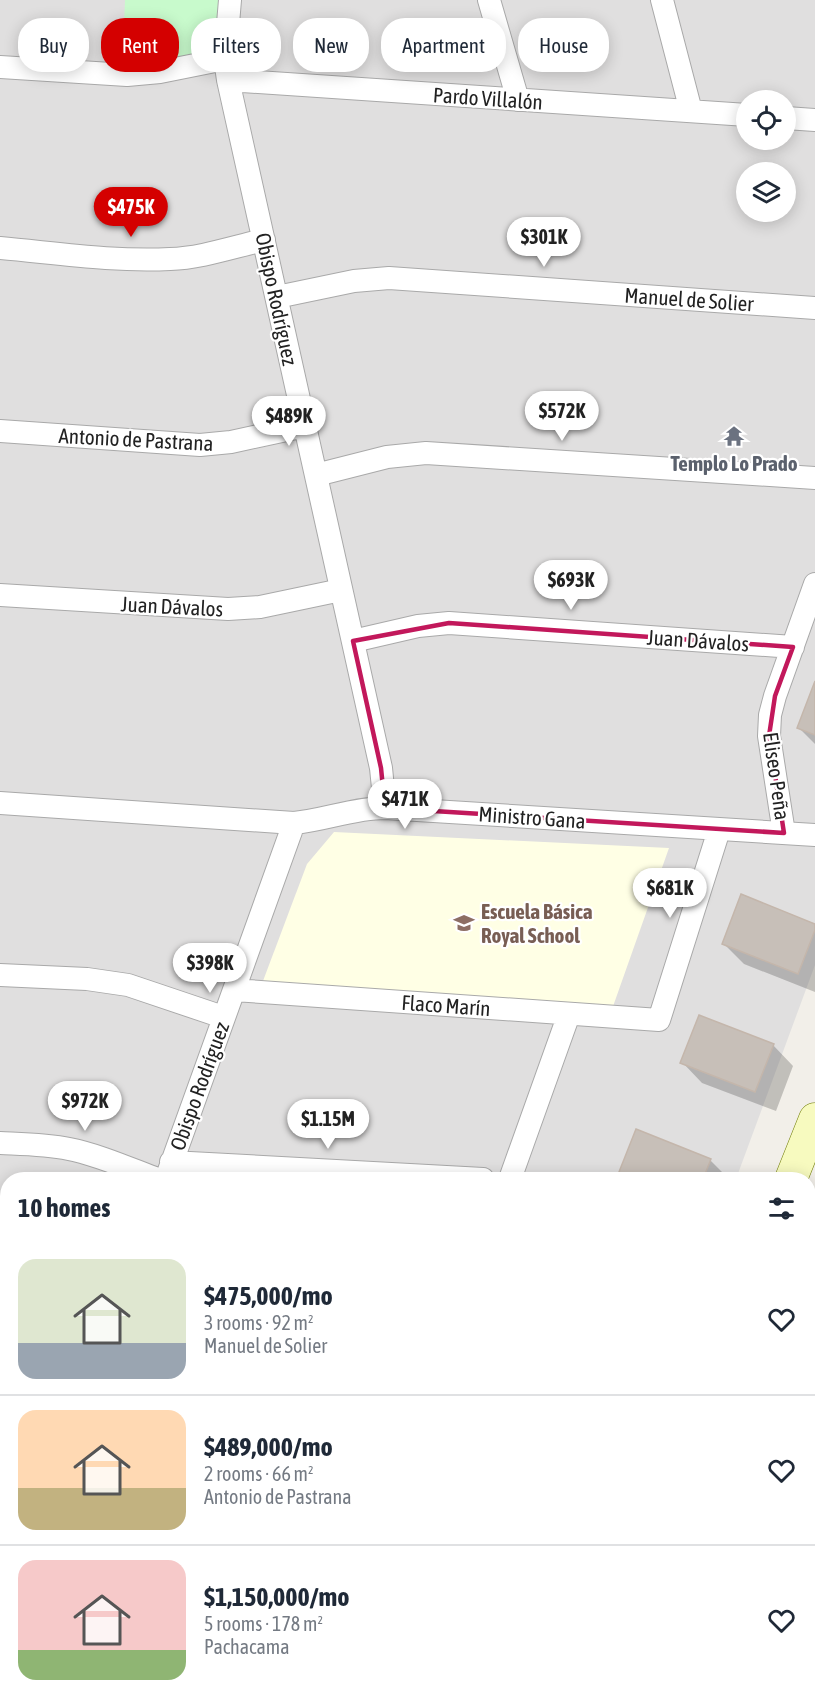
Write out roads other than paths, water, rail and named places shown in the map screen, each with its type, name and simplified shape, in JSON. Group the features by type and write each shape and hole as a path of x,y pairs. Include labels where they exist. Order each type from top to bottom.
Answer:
{"main road":[{"path":"794,1172 815,1119"}],"street":[{"name":"Obispo Rodríguez","path":"229,18 230,0"},
{"path":"489,0 518,100"},
{"path":"662,0 691,111"},
{"name":"Pardo Villalón","path":"0,67 128,75 191,71"},
{"name":"Obispo Rodríguez","path":"227,72 381,768 385,808"},
{"name":"Pardo Villalón","path":"246,72 518,100 736,114"},
{"path":"796,119 815,120"},
{"path":"0,248 137,259 171,259 202,255 264,240"},
{"name":"Manuel de Solier","path":"277,297 354,281 389,278 815,308"},
{"name":"Antonio de Pastrana","path":"0,431 200,445 231,442 305,426"},
{"path":"316,475 387,457 426,453 815,478"},
{"name":"Eliseo Peña","path":"784,833 769,736 770,715 815,584"},
{"name":"Juan Dávalos","path":"0,595 228,609 260,607 341,590"},
{"name":"Juan Dávalos","path":"353,641 418,626 448,623 793,647"},
{"name":"Ministro Gana","path":"0,802 294,823 314,821 360,810 385,808 815,835"},
{"name":"Obispo Rodríguez","path":"169,1170 294,823"},
{"name":"Flaco Marín","path":"234,990 659,1020 719,830"},
{"path":"0,975 87,979 128,985 223,1017"},
{"path":"513,1172 569,1014"},
{"path":"0,1143 48,1145 77,1150 138,1172"},
{"path":"169,1170 239,1172"}],"place":[{"name":"Templo Lo Prado","path":"734,436"},
{"name":"Escuela Básica Royal School","path":"464,923"}]}
